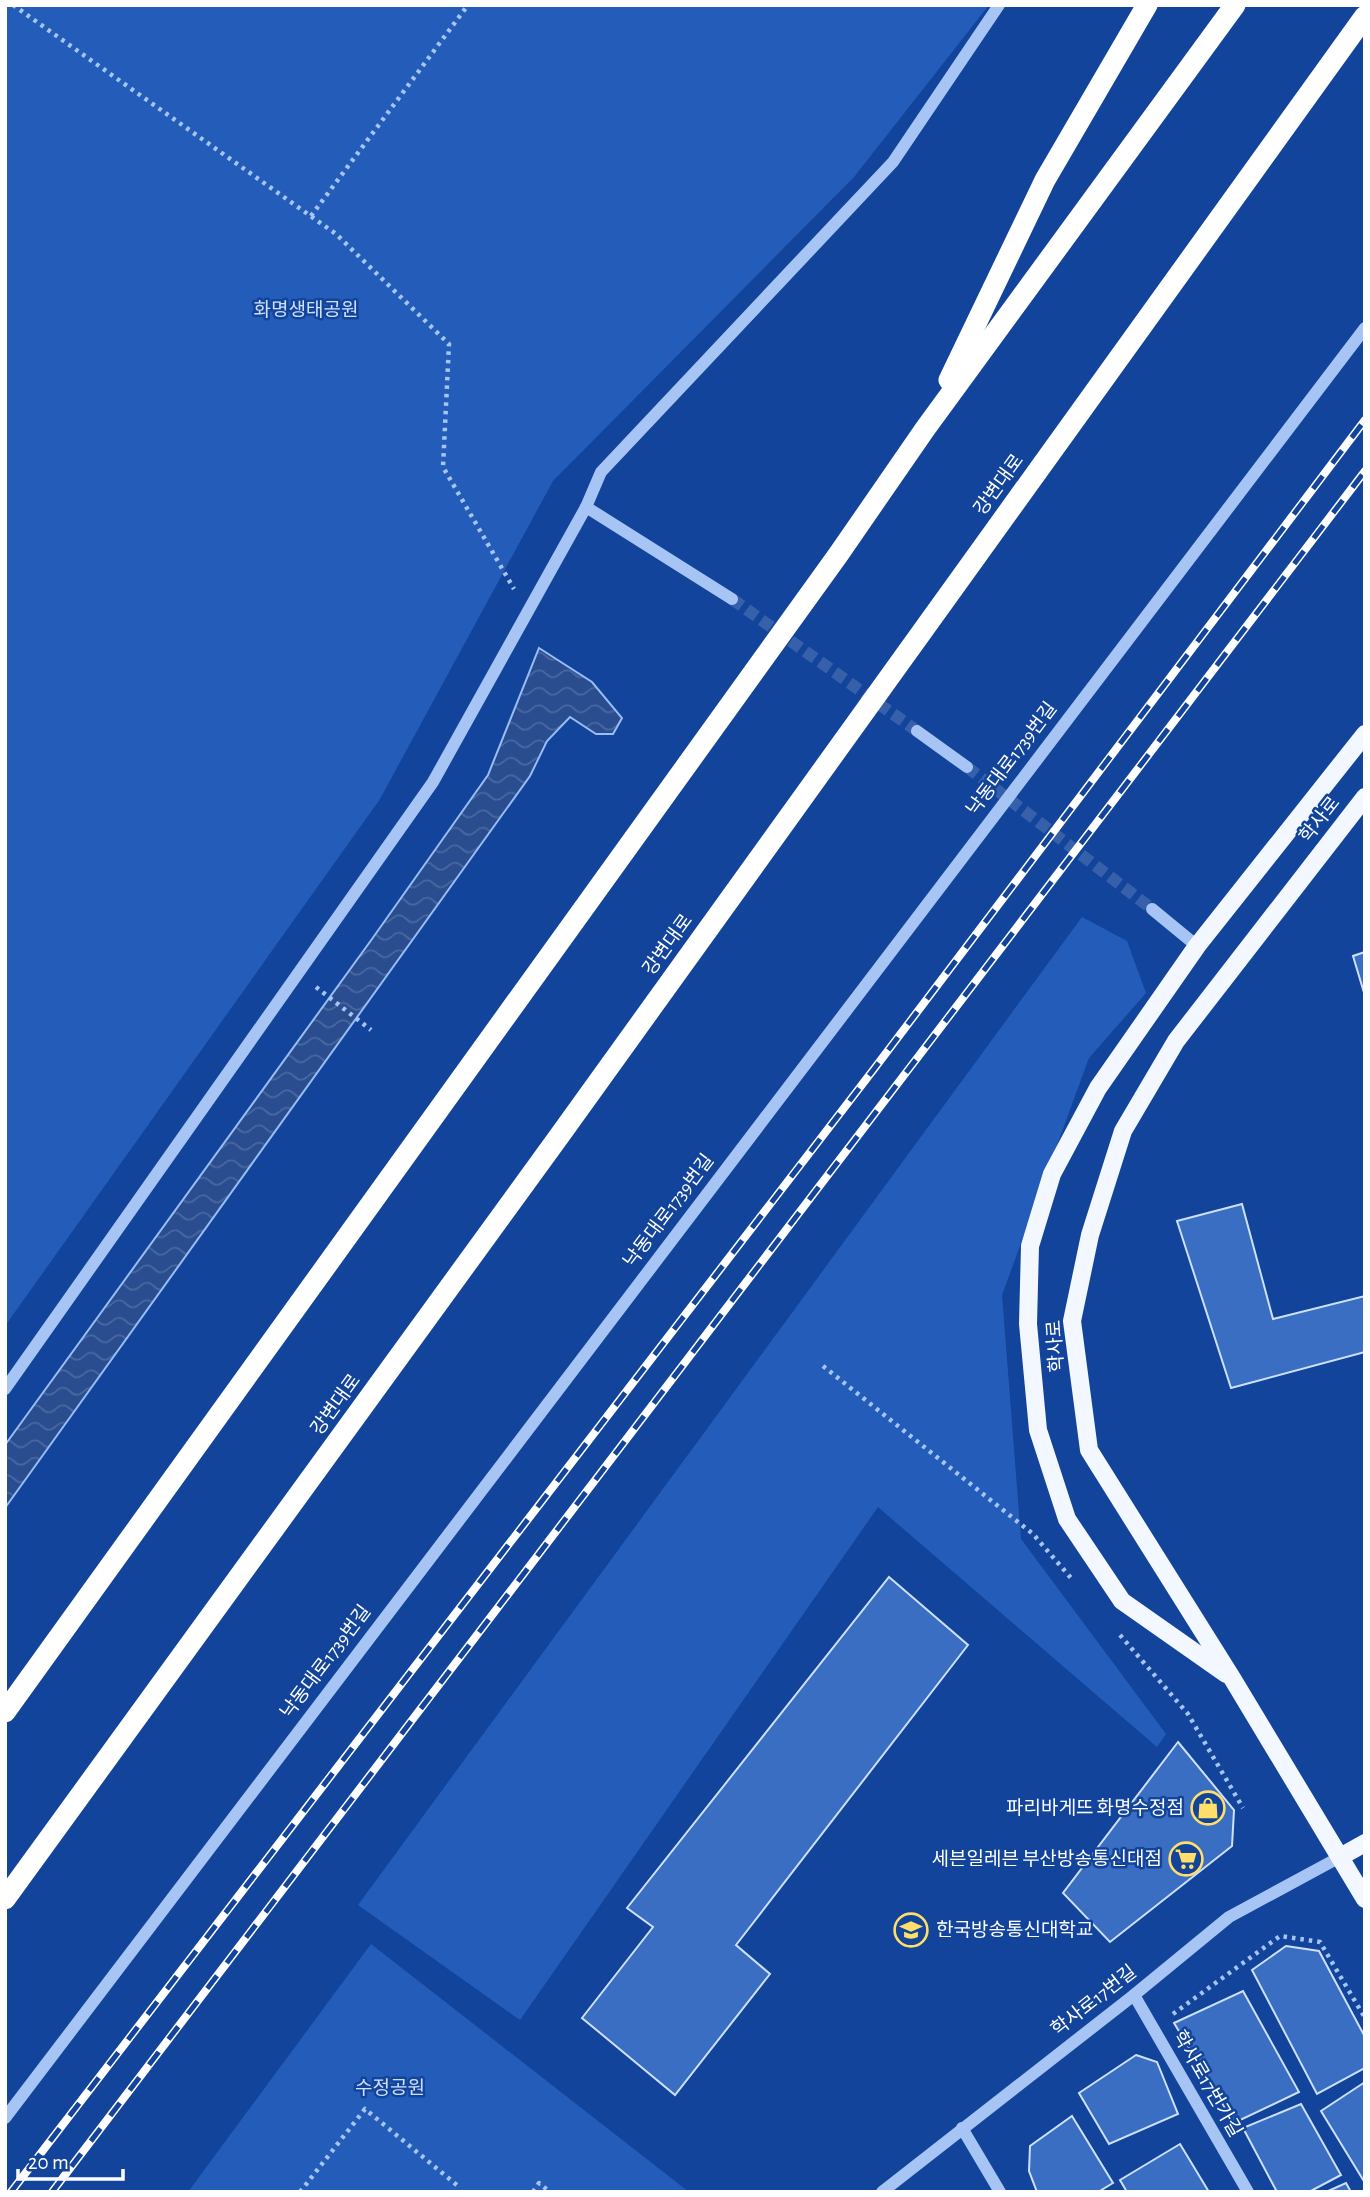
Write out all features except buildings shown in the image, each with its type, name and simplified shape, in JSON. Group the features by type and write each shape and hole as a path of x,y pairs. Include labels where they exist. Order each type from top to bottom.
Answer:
{"highway":[{"path":"925,429 1045,180 1147,5"},
{"path":"5,1712 822,577 925,429 1235,5"},
{"name":"강변대로","path":"5,1899 551,1147 1365,16"}],"main road":[{"path":"1232,1678 1122,1601 1068,1519 1038,1430 1028,1324 1030,1246 1052,1174 1098,1087 1197,946 1365,734"},
{"name":"학사로","path":"1365,797 1176,1041 1123,1131 1090,1235 1072,1321 1089,1450 1232,1678 1365,1899"},
{"path":"1340,1857 1365,1843"}],"street":[{"path":"5,1389 433,782 586,507 601,472 893,162 999,5"},
{"name":"낙동대로1739번길","path":"5,2118 1365,328"},
{"path":"586,507 732,599"},
{"path":"916,732 967,767"},
{"path":"1152,909 1197,946"},
{"name":"학사로17번길","path":"882,2192 1134,1995 1229,1917 1340,1857"},
{"name":"학사로17번가길","path":"1134,1995 1248,2192"},
{"path":"962,2128 1000,2192"}],"path":[{"path":"13,5 336,234 449,344 443,467 528,610"},
{"path":"311,216 468,5"},
{"path":"324,993 371,1030"},
{"path":"823,1366 1033,1534 1079,1587"},
{"path":"1115,1629 1188,1714 1242,1808"},
{"path":"1173,2014 1280,1936 1320,1942 1365,2018"},
{"path":"300,2192 365,2109 458,2186"},
{"path":"533,2192 539,2183 550,2192"}],"green space":[{"name":"화명생태공원","path":"5,5 989,5 854,177 553,481 380,799 5,1326"},
{"path":"1082,917 1127,941 1146,993 1089,1058 1002,1295 1021,1539 1166,1734 1157,1747 878,1507 520,2020 358,1905"},
{"name":"수정공원","path":"371,1944 689,2192 188,2192"}],"water":[{"path":"539,648 592,682 622,718 613,734 596,734 570,717 547,741 530,776 5,1508 5,1445 488,775"}],"tunnel":[{"path":"732,599 917,731"},
{"path":"967,767 1152,909"}],"railway":[{"path":"11,2192 874,1069 1365,420"},
{"path":"52,2192 1365,471"}],"place":[{"name":"파리바게뜨 화명수정점","path":"1208,1808"},
{"name":"세븐일레븐 부산방송통신대점","path":"1186,1859"},
{"name":"한국방송통신대학교","path":"911,1930"}]}
